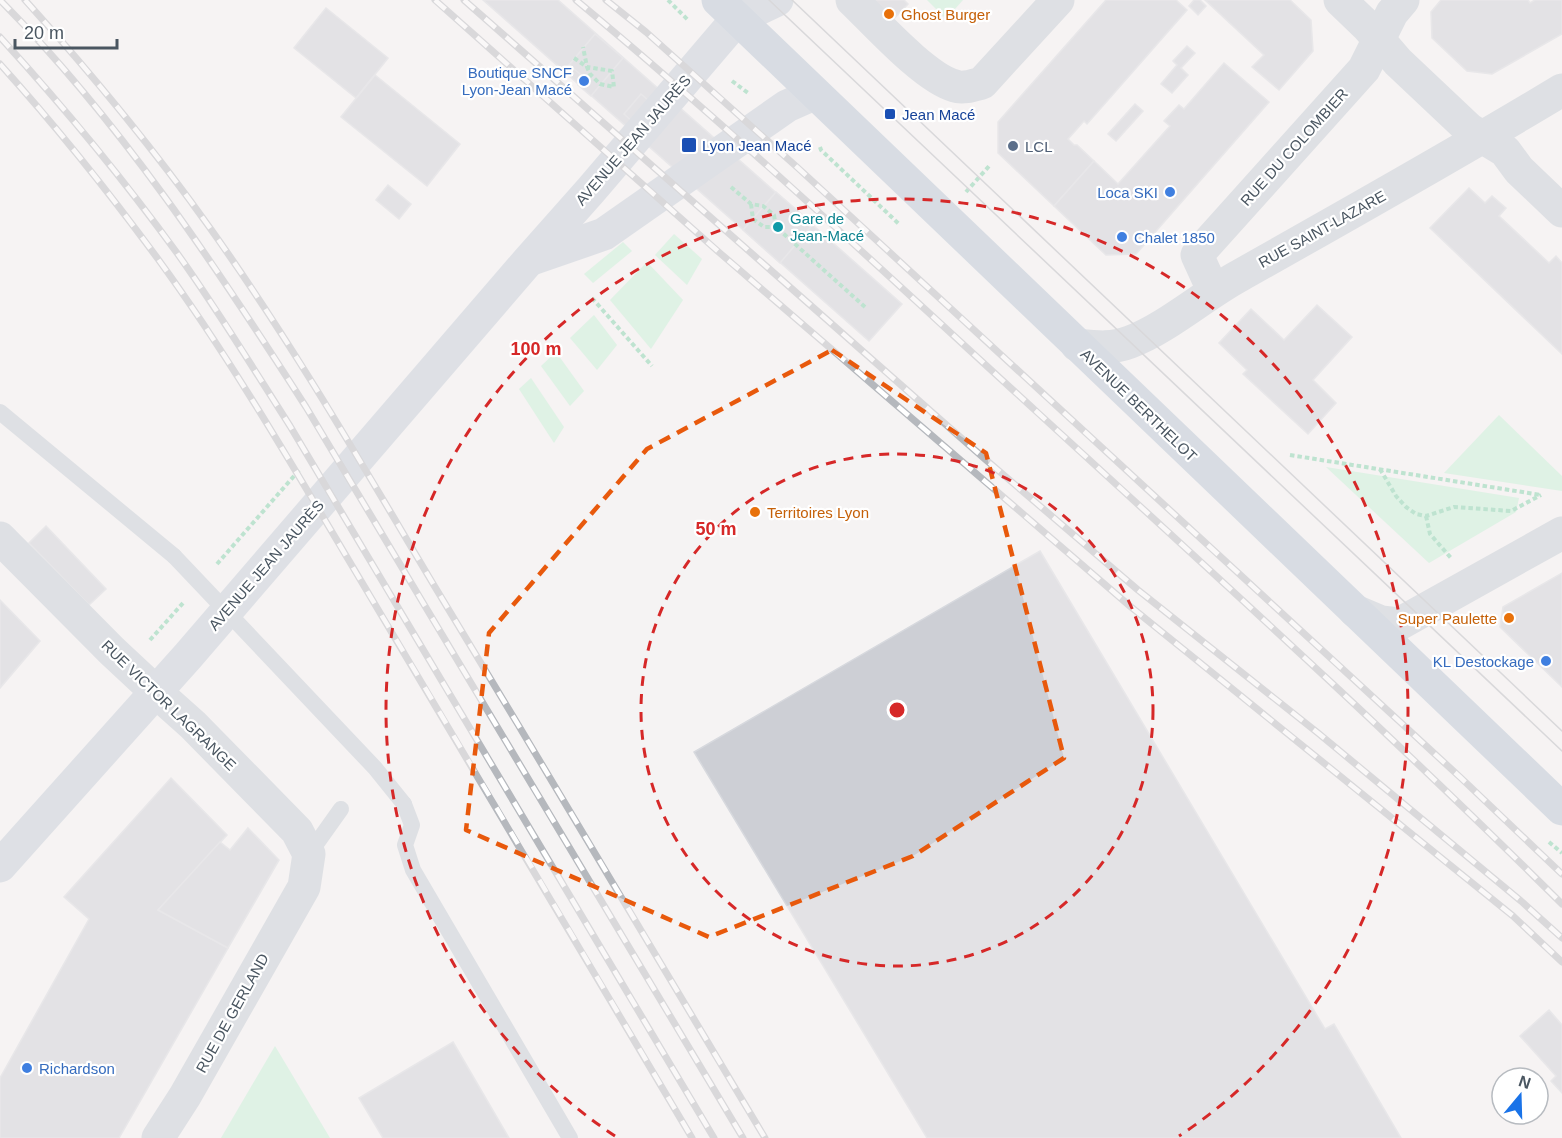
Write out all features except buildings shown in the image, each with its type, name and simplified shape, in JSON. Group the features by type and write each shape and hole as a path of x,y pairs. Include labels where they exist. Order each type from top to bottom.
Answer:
{"main road":[{"name":"AVENUE JEAN JAURÈS","path":"0,866 156,692 591,190 732,6 777,0"},
{"name":"AVENUE BERTHELOT","path":"732,6 814,94 1562,809"},
{"name":"AVENUE JEAN JAURÈS","path":"528,261 604,234 787,106 814,94"}],"street":[{"path":"852,0 926,71 955,87 982,83 1058,0"},
{"path":"1340,0 1398,62 1469,129 1481,138 1497,144 1505,151 1520,170 1562,211"},
{"name":"RUE DU COLOMBIER","path":"1213,290 1197,255 1364,69 1392,13 1403,0"},
{"name":"RUE SAINT-LAZARE","path":"1077,345 1105,348 1131,342 1160,326 1213,290 1562,90"},
{"path":"1354,611 1381,622 1399,624 1562,533"},
{"name":"RUE VICTOR LAGRANGE","path":"0,538 112,651 193,725 297,831 309,854"},
{"name":"RUE DE GERLAND","path":"158,1138 185,1096 304,886 309,854"}],"lane":[{"path":"0,412 174,556 375,768 404,804 412,825 405,845 413,870 570,1138"},
{"path":"309,854 340,809"}],"path":[{"path":"668,0 697,28"},
{"path":"574,58 587,67 612,71 614,87 600,84 590,74 587,67 583,47"},
{"path":"964,194 990,165"},
{"path":"730,187 750,204 763,206 774,215 776,227 865,307"},
{"path":"750,204 753,219 764,227 776,227"},
{"path":"592,298 652,366"},
{"path":"1290,455 1380,469 1541,495 1511,511 1454,507 1426,516 1416,514 1406,507 1396,496 1380,469"},
{"path":"1426,516 1430,534 1454,562"}],"highlighted area":[{"path":"832,350 986,453 1064,758 913,856 709,937 466,830 489,633 647,449"}],"green space":[{"path":"927,0 963,0 946,19"},
{"path":"674,234 702,259 687,285 655,255"},
{"path":"623,242 632,251 593,283 584,274"},
{"path":"647,262 683,300 651,349 610,300"},
{"path":"594,315 617,345 597,370 570,338"},
{"path":"556,352 584,391 570,406 541,366"},
{"path":"531,378 564,427 554,443 519,389"},
{"path":"1499,415 1562,476 1562,491 1444,473"},
{"path":"1326,467 1519,498 1516,512 1429,563"},
{"path":"275,1046 330,1138 221,1138"}],"tram line":[{"path":"769,0 1562,751"},
{"path":"792,0 1562,731"}],"railway":[{"path":"0,0 44,46 126,145 201,248 272,354 306,407 743,1138"},
{"path":"25,0 98,83 144,140 210,228 270,316 354,451 765,1138"},
{"path":"435,0 721,254 1131,607 1513,916 1562,962"},
{"path":"464,0 985,459 1138,590 1318,733 1521,901 1562,938"},
{"path":"576,0 752,152 1170,533 1368,717 1562,904"},
{"path":"606,0 646,32 798,168 1461,778 1562,874"},
{"path":"0,37 113,169 177,253 221,317 290,426 714,1138"},
{"path":"0,64 101,184 187,300 214,341 319,510 692,1138"}],"place":[{"name":"Ghost Burger","path":"889,14"},
{"name":"Boutique SNCF Lyon-Jean Macé","path":"584,81"},
{"name":"Jean Macé","path":"890,114"},
{"name":"Lyon Jean Macé","path":"689,145"},
{"name":"LCL","path":"1013,146"},
{"name":"Loca SKI","path":"1170,192"},
{"name":"Gare de Jean-Macé","path":"778,227"},
{"name":"Chalet 1850","path":"1122,237"},
{"name":"Territoires Lyon","path":"755,512"},
{"name":"Super Paulette","path":"1509,618"},
{"name":"KL Destockage","path":"1546,661"},
{"name":"Richardson","path":"27,1068"}]}
